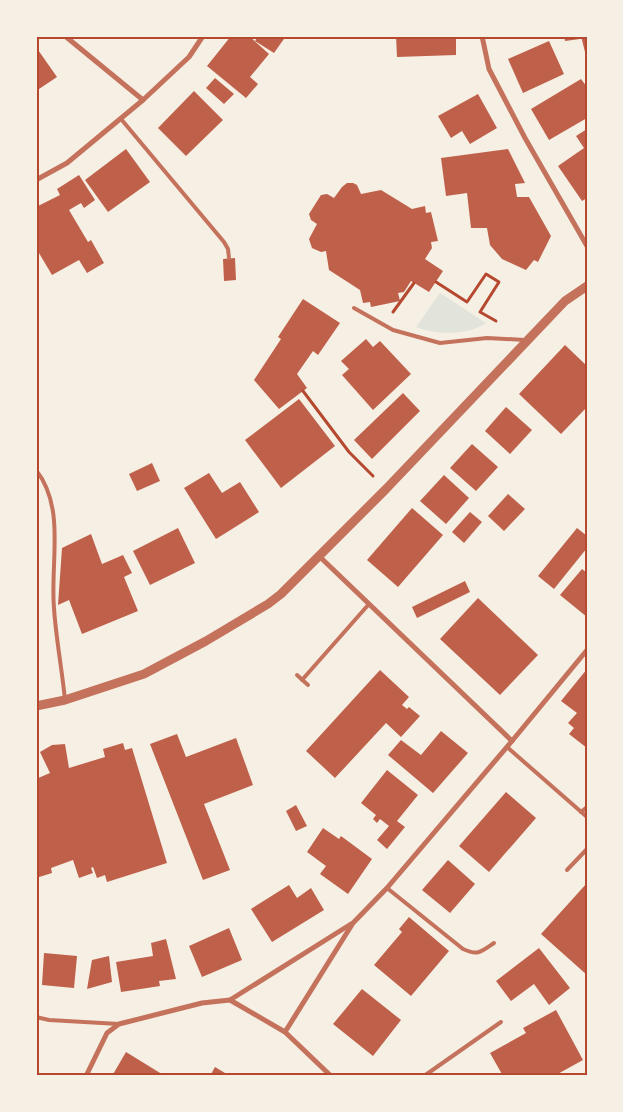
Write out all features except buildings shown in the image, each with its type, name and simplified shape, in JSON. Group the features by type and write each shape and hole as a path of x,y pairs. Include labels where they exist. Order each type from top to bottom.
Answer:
{"street":[{"path":"65,36 143,100"},
{"path":"36,180 67,163 121,119 189,57 203,36"},
{"path":"482,36 489,68 525,138 587,246"},
{"path":"36,706 65,700 144,674 206,641 268,604 281,594 386,489 565,301 587,286"},
{"path":"319,556 512,741"},
{"path":"285,1032 353,923 387,888 587,650"},
{"path":"86,1076 108,1034 119,1024 202,1003 230,1000 353,923"},
{"path":"230,1000 285,1032 332,1076"}],"lane":[{"path":"121,119 224,242 228,249 229,258"},
{"path":"354,308 393,330 440,343 488,338 527,340"},
{"path":"36,470 43,479 54,509 54,607 65,700"},
{"path":"302,680 369,604"},
{"path":"297,675 308,684"},
{"path":"507,747 587,817"},
{"path":"581,812 587,807"},
{"path":"567,870 587,849"},
{"path":"387,888 463,949 473,953 480,952 494,943"},
{"path":"36,1017 49,1020 119,1024"},
{"path":"424,1076 501,1022"}],"path":[{"path":"436,282 467,302 486,274 499,282 480,312 499,323"},
{"path":"389,318 414,283"},
{"path":"303,391 349,452 365,469"}],"shaded area":[{"path":"440,293 486,323 470,330 451,333 433,332 416,327"}]}
